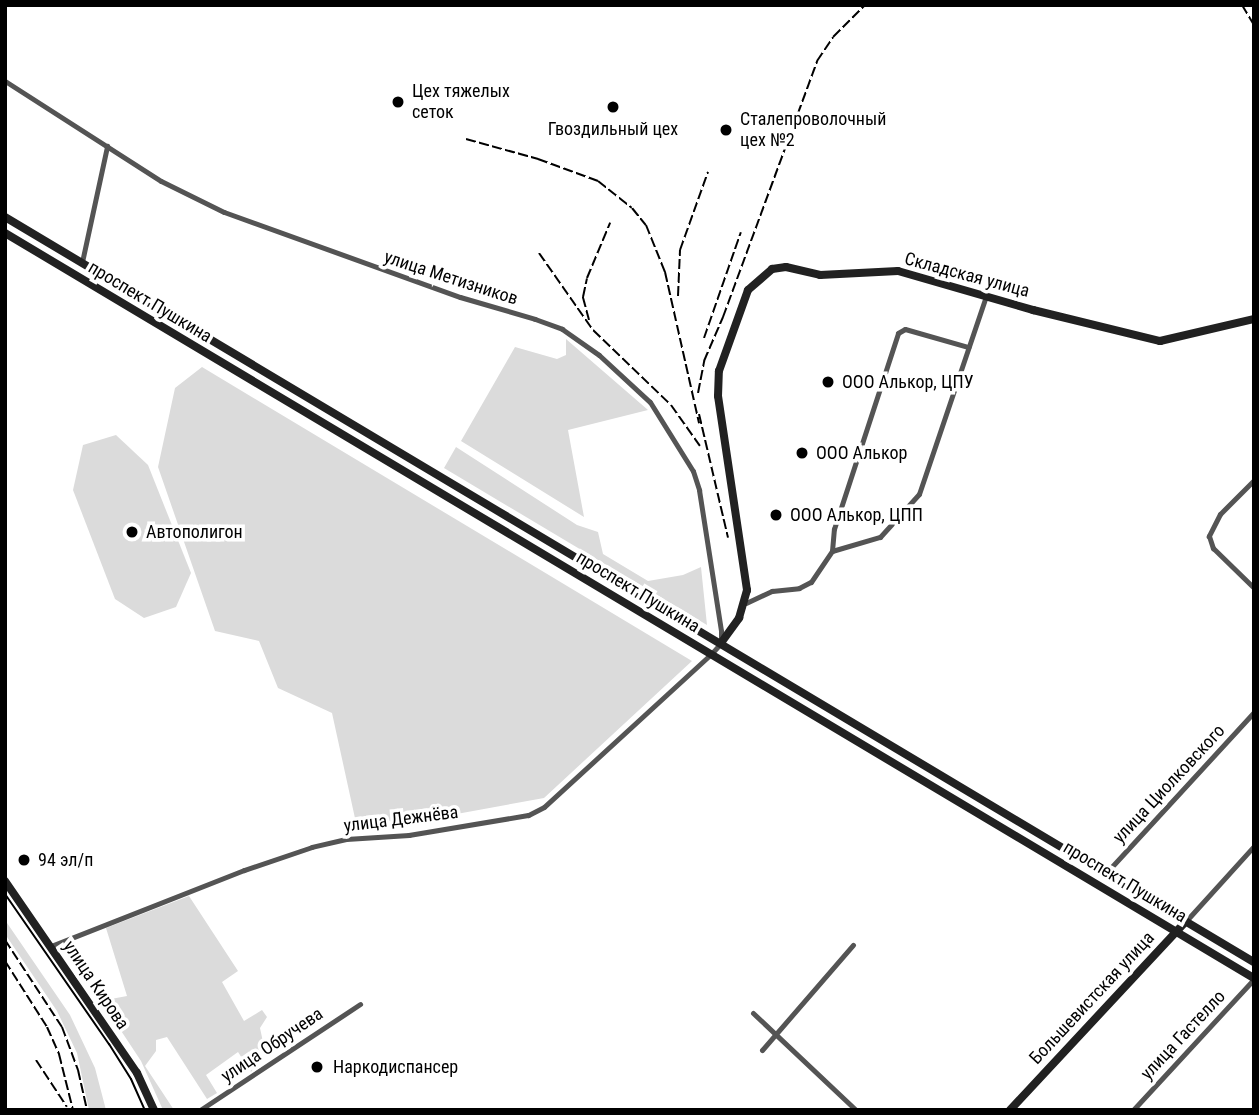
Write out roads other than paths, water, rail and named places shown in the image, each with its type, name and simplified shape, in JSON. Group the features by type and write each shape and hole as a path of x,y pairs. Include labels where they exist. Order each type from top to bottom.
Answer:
{"main road":[{"name":"проспект Пушкина","path":"5,217 1254,962"},
{"name":"проспект Пушкина","path":"5,233 1254,979"},
{"name":"Складская улица","path":"746,603 747,590 718,396 719,372 748,290 772,269 786,267 820,275 898,271 1160,341 1254,319"},
{"path":"210,356 218,343"},
{"path":"720,643 746,603"},
{"name":"улица Кирова","path":"5,881 137,1073 154,1110"},
{"name":"Большевистская улица","path":"1010,1110 1186,920"}],"street":[{"name":"улица Метизников","path":"5,80 161,181 224,212 460,297 536,319 562,330 599,355 650,402 693,471 703,510 720,643"},
{"path":"82,262 107,146"},
{"path":"832,551 880,537 919,494 986,296"},
{"path":"746,603 772,591 799,588 811,582 832,551 834,529 898,332 905,329 968,347"},
{"path":"1254,480 1220,514 1209,536 1213,548 1254,588"},
{"path":"1247,583 1254,576"},
{"name":"улица Дежнёва","path":"51,946 244,870 312,847 346,839 409,835 528,815 552,801 712,654 720,643"},
{"name":"улица Циолковского","path":"1106,873 1254,712"},
{"name":"Большевистская улица","path":"1186,920 1254,846"},
{"path":"762,1050 853,945"},
{"name":"улица Гастелло","path":"1133,1110 1254,979"},
{"name":"улица Обручева","path":"200,1110 360,1004"},
{"path":"753,1013 856,1110"}],"tram line":[{"path":"5,894 109,1044 131,1079 145,1110"}],"railway":[{"path":"698,393 704,361 723,317 817,61 833,37 865,5"},
{"path":"1242,5 1254,25"},
{"path":"466,139 538,159 598,181 632,208 646,225 665,272 699,423"},
{"path":"678,296 680,250 708,172"},
{"path":"589,320 583,297 587,278 610,223"},
{"path":"704,338 741,232"},
{"path":"539,253 593,330 671,405 700,446"},
{"path":"699,414 728,538"},
{"path":"5,940 62,1027 78,1070 87,1110"},
{"path":"5,961 47,1027 59,1054 73,1110"},
{"path":"36,1060 67,1107"}],"place":[{"name":"Цех тяжелых сеток","path":"398,102"},
{"name":"Гвоздильный цех","path":"613,107"},
{"name":"Сталепроволочный цех №2","path":"726,130"},
{"name":"ООО Алькор, ЦПУ","path":"828,382"},
{"name":"ООО Алькор","path":"802,453"},
{"name":"ООО Алькор, ЦПП","path":"776,515"},
{"name":"Автополигон","path":"132,532"},
{"name":"94 эл/п","path":"24,860"},
{"name":"Наркодиспансер","path":"317,1067"}]}
